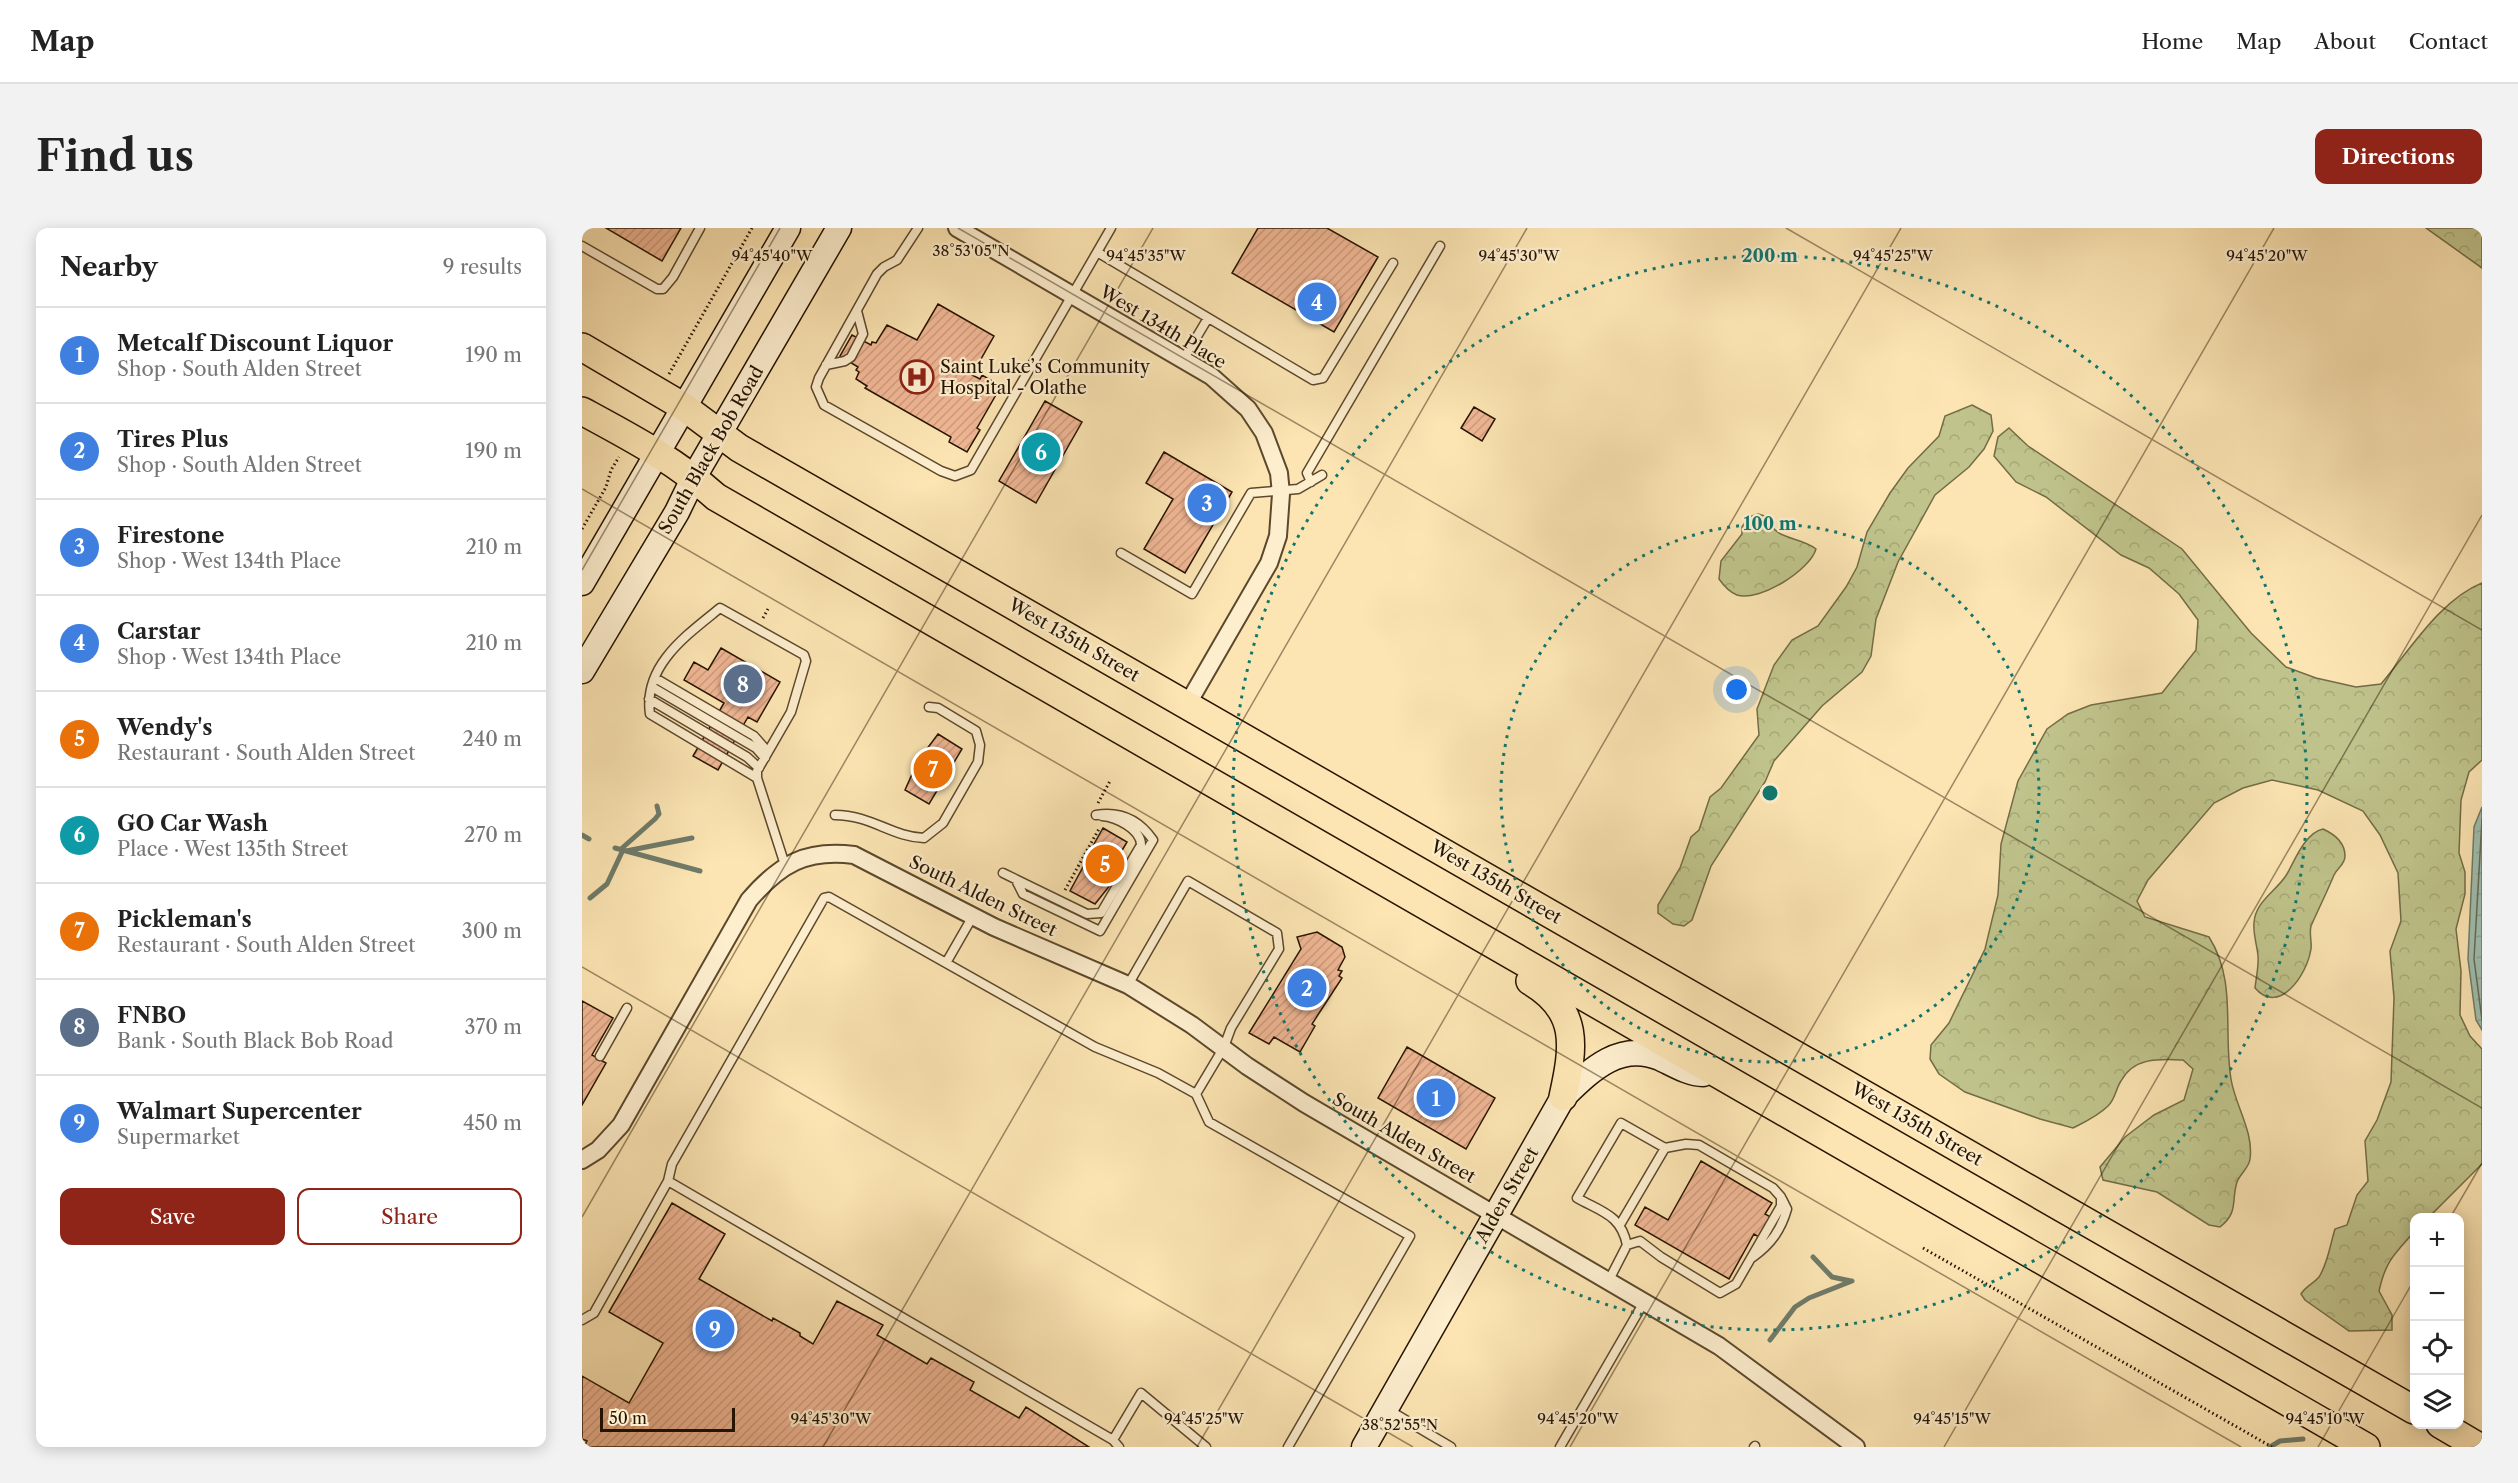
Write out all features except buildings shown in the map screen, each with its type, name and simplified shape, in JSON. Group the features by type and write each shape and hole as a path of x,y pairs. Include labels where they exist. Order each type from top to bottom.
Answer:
{"main road":[{"path":"582,583 788,228"},
{"name":"South Black Bob Road","path":"582,671 677,512 694,477 838,228"},
{"name":"West 135th Street","path":"582,347 684,407 739,448 2410,1407"},
{"path":"582,411 658,452 694,477 716,497 2366,1447"},
{"path":"1279,821 1281,837 1545,990 1556,1000 1569,1022 1570,1035 1569,1068 1563,1097"},
{"name":"Alden Street","path":"1364,1447 1563,1097 1608,1058 1629,1053 1655,1056 1698,1074 1721,1075"},
{"path":"2447,1429 2479,1447"}],"street":[{"name":"West 134th Place","path":"957,228 1211,376 1248,409 1264,433 1280,473 1278,536 1269,563 1187,705"},
{"name":"South Alden Street","path":"582,1160 598,1150 621,1125 749,900 767,879 786,865 834,853 854,855 973,916 1128,985 1304,1102 1719,1346 1856,1447"}],"lane":[{"path":"582,246 657,290 663,290 673,277 700,228"},
{"path":"918,228 897,260 877,274 825,365 816,387 824,405 947,474 964,474 971,470 1111,228"},
{"path":"1311,482 1307,472 1440,246"},
{"path":"1097,252 1313,380 1323,378 1393,262"},
{"path":"825,365 845,361 851,357 863,334 857,310"},
{"path":"1183,360 1208,318"},
{"path":"1121,553 1192,594 1251,493 1298,489 1322,475"},
{"path":"757,778 650,714 649,699 653,683 668,653 680,640 720,608 804,655 806,661 796,700 759,768 757,778 786,865"},
{"path":"653,683 767,755"},
{"path":"649,699 747,757 759,768"},
{"path":"835,815 868,819 912,838 924,838 943,823 978,762 980,745 976,730 938,708 929,707"},
{"path":"1003,873 1088,914 1101,913 1141,845 1141,840 1135,830 1108,816 1094,816 1115,812 1146,830 1154,840 1100,931 1023,894 1016,880"},
{"path":"1128,985 1188,881 1277,933 1279,949 1231,1028 1224,1047 1196,1094"},
{"path":"582,1320 594,1312 669,1180 672,1164 824,898 829,897 1095,1047 1158,1073 1196,1094 1209,1122 1410,1236 1288,1447"},
{"path":"946,963 973,916"},
{"path":"600,1056 627,1008"},
{"path":"1609,1280 1627,1245 1621,1223 1577,1198 1621,1123 1665,1148 1686,1143 1699,1145 1773,1188 1781,1197 1781,1206 1736,1284 1720,1293 1660,1257 1640,1241 1627,1245"},
{"path":"1621,1223 1665,1148"},
{"path":"669,1180 1116,1443 1141,1393 1206,1447"},
{"path":"1560,1447 1644,1301"},
{"path":"1386,1409 1451,1447"}],"path":[{"path":"658,392 752,228"},
{"path":"582,529 631,438"},
{"path":"761,621 768,609"},
{"path":"1097,804 1110,781"},
{"path":"1062,897 1100,827"},
{"path":"1923,1248 2272,1447"}],"green space":[{"path":"2426,228 2482,228 2482,268"},
{"path":"1972,405 1991,415 1993,431 1984,449 1969,467 1935,495 1898,562 1876,619 1871,656 1862,672 1822,706 1774,761 1765,782 1711,866 1692,920 1684,926 1673,924 1658,913 1658,905 1680,868 1691,837 1699,830 1710,797 1721,788 1759,735 1757,709 1774,665 1792,640 1818,626 1846,587 1857,567 1867,532 1908,468 1939,436 1945,416"},
{"path":"2009,428 2028,446 2182,549 2251,633 2286,667 2316,678 2356,687 2381,684 2439,613 2467,591 2482,583 2482,760 2469,772 2461,800 2459,853 2465,872 2465,894 2456,929 2461,971 2460,1015 2470,1036 2482,1049 2482,1164 2433,1213 2410,1213 2410,1237 2388,1265 2379,1291 2392,1315 2392,1330 2349,1331 2305,1300 2301,1294 2322,1272 2335,1229 2347,1225 2357,1195 2368,1181 2365,1141 2377,1120 2391,1082 2394,998 2390,951 2401,921 2398,873 2380,835 2363,811 2318,790 2272,780 2243,788 2214,803 2148,880 2137,901 2145,917 2209,937 2218,954 2223,971 2228,1006 2231,1079 2247,1129 2250,1149 2249,1162 2237,1182 2232,1211 2220,1227 2209,1225 2157,1192 2103,1180 2100,1167 2125,1137 2154,1115 2184,1100 2193,1069 2183,1060 2148,1061 2133,1067 2126,1073 2108,1106 2096,1116 2073,1128 2040,1119 1965,1092 1939,1074 1930,1059 1931,1045 1949,1023 1985,949 1998,895 2001,844 2018,781 2047,729 2068,714 2091,705 2162,693 2196,650 2198,620 2179,594 2149,568 2121,555 2046,497 2016,482 1994,456 1998,437"},
{"path":"1758,514 1768,517 1771,525 1781,534 1816,549 1812,557 1794,575 1771,589 1747,596 1737,595 1719,579 1721,561 1742,534 1742,527 1749,517"},
{"path":"2323,829 2335,836 2341,843 2345,851 2345,859 2334,875 2311,926 2311,949 2304,970 2298,980 2282,995 2273,997 2264,995 2255,988 2258,960 2254,931 2255,915 2262,902 2283,880 2306,841"}],"water":[{"path":"2482,807 2482,1030 2476,1020 2468,959 2474,827"}],"waterway":[{"path":"590,898 607,884 622,852 621,849 659,814 657,806"},
{"path":"582,835 589,839"},
{"path":"626,851 692,838"},
{"path":"615,848 700,871"},
{"path":"1813,1257 1832,1277 1851,1281"},
{"path":"1770,1340 1795,1307 1809,1298 1852,1281"},
{"path":"2270,1447 2280,1441 2303,1439"}],"place":[{"name":"Carstar","path":"1317,302"},
{"name":"Saint Luke’s Community Hospital - Olathe","path":"917,377"},
{"name":"GO Car Wash","path":"1041,452"},
{"name":"Firestone","path":"1207,503"},
{"name":"FNBO","path":"743,684"},
{"name":"Pickleman's","path":"933,769"},
{"name":"Wendy's","path":"1105,864"},
{"name":"Tires Plus","path":"1307,988"},
{"name":"Metcalf Discount Liquor","path":"1436,1098"},
{"name":"Walmart Supercenter","path":"715,1329"}]}
